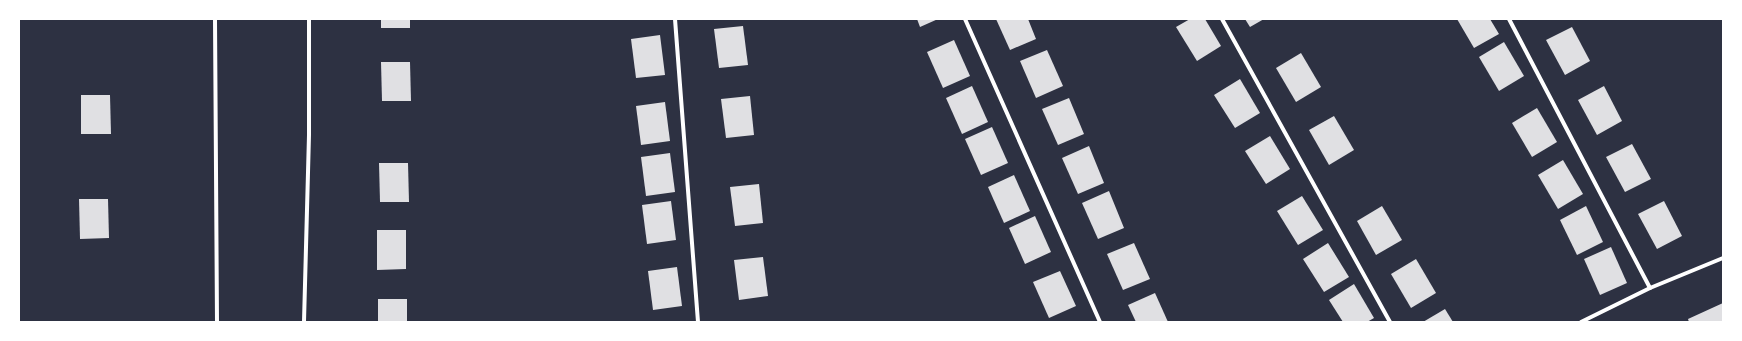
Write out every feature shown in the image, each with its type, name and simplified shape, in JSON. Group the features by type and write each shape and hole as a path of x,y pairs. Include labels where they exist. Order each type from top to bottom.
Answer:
{"street":[{"path":"215,19 217,322"},
{"path":"304,322 309,135 309,19"},
{"path":"675,19 698,322"},
{"path":"965,19 1100,322"},
{"path":"1222,19 1390,322"},
{"path":"1508,19 1650,288"},
{"path":"1581,322 1650,288 1723,258"}],"building":[{"path":"381,19 410,19 410,28 381,28"},
{"path":"917,19 938,19 920,27"},
{"path":"996,19 1028,19 1036,39 1010,50"},
{"path":"1190,19 1205,19 1221,46 1197,61 1176,27"},
{"path":"1245,19 1264,19 1250,27"},
{"path":"1457,19 1490,19 1499,34 1474,48"},
{"path":"743,26 748,65 719,68 714,29"},
{"path":"1572,27 1590,61 1565,75 1546,40"},
{"path":"660,35 665,75 636,78 631,39"},
{"path":"954,40 970,76 943,88 927,52"},
{"path":"1504,42 1524,76 1499,91 1479,57"},
{"path":"1047,50 1063,86 1036,98 1020,61"},
{"path":"1301,53 1321,87 1296,102 1276,68"},
{"path":"381,62 410,62 411,101 382,101"},
{"path":"1240,79 1260,113 1235,128 1214,95"},
{"path":"972,86 988,122 962,134 946,98"},
{"path":"1604,86 1622,121 1597,135 1578,100"},
{"path":"81,95 110,95 111,134 81,134"},
{"path":"750,96 754,135 726,138 721,99"},
{"path":"1069,98 1084,134 1058,145 1042,109"},
{"path":"665,102 670,141 641,145 636,106"},
{"path":"1537,108 1557,142 1532,157 1512,123"},
{"path":"1334,116 1354,150 1329,165 1309,130"},
{"path":"992,127 1008,163 981,175 965,139"},
{"path":"1270,136 1290,169 1266,184 1245,151"},
{"path":"1632,144 1651,179 1625,192 1606,157"},
{"path":"1089,146 1104,183 1078,194 1062,158"},
{"path":"670,153 675,192 646,196 641,157"},
{"path":"1563,160 1583,194 1558,209 1538,175"},
{"path":"379,163 408,163 409,202 380,202"},
{"path":"1014,175 1030,211 1004,223 988,187"},
{"path":"759,184 763,223 735,226 730,187"},
{"path":"1109,191 1124,228 1098,239 1082,203"},
{"path":"1302,196 1323,230 1298,245 1277,211"},
{"path":"79,199 108,199 109,238 80,239"},
{"path":"671,201 676,240 647,244 642,205"},
{"path":"1664,201 1682,236 1657,249 1638,214"},
{"path":"1382,206 1402,240 1376,255 1357,221"},
{"path":"1586,206 1603,242 1577,255 1560,220"},
{"path":"1035,216 1051,252 1025,264 1009,228"},
{"path":"377,230 406,230 406,269 377,270"},
{"path":"1134,243 1150,279 1123,290 1107,254"},
{"path":"1328,243 1349,277 1324,292 1303,259"},
{"path":"1611,247 1627,283 1600,295 1584,259"},
{"path":"763,257 768,296 739,300 734,260"},
{"path":"1416,259 1436,293 1411,308 1391,274"},
{"path":"677,267 682,306 653,310 648,271"},
{"path":"1060,271 1076,306 1049,318 1033,282"},
{"path":"1354,284 1374,318 1367,322 1343,322 1329,300"},
{"path":"1155,293 1168,322 1136,322 1128,305"},
{"path":"378,299 407,299 407,322 378,322"},
{"path":"1723,303 1723,322 1689,322 1688,319"},
{"path":"1445,309 1453,322 1423,322"}]}
